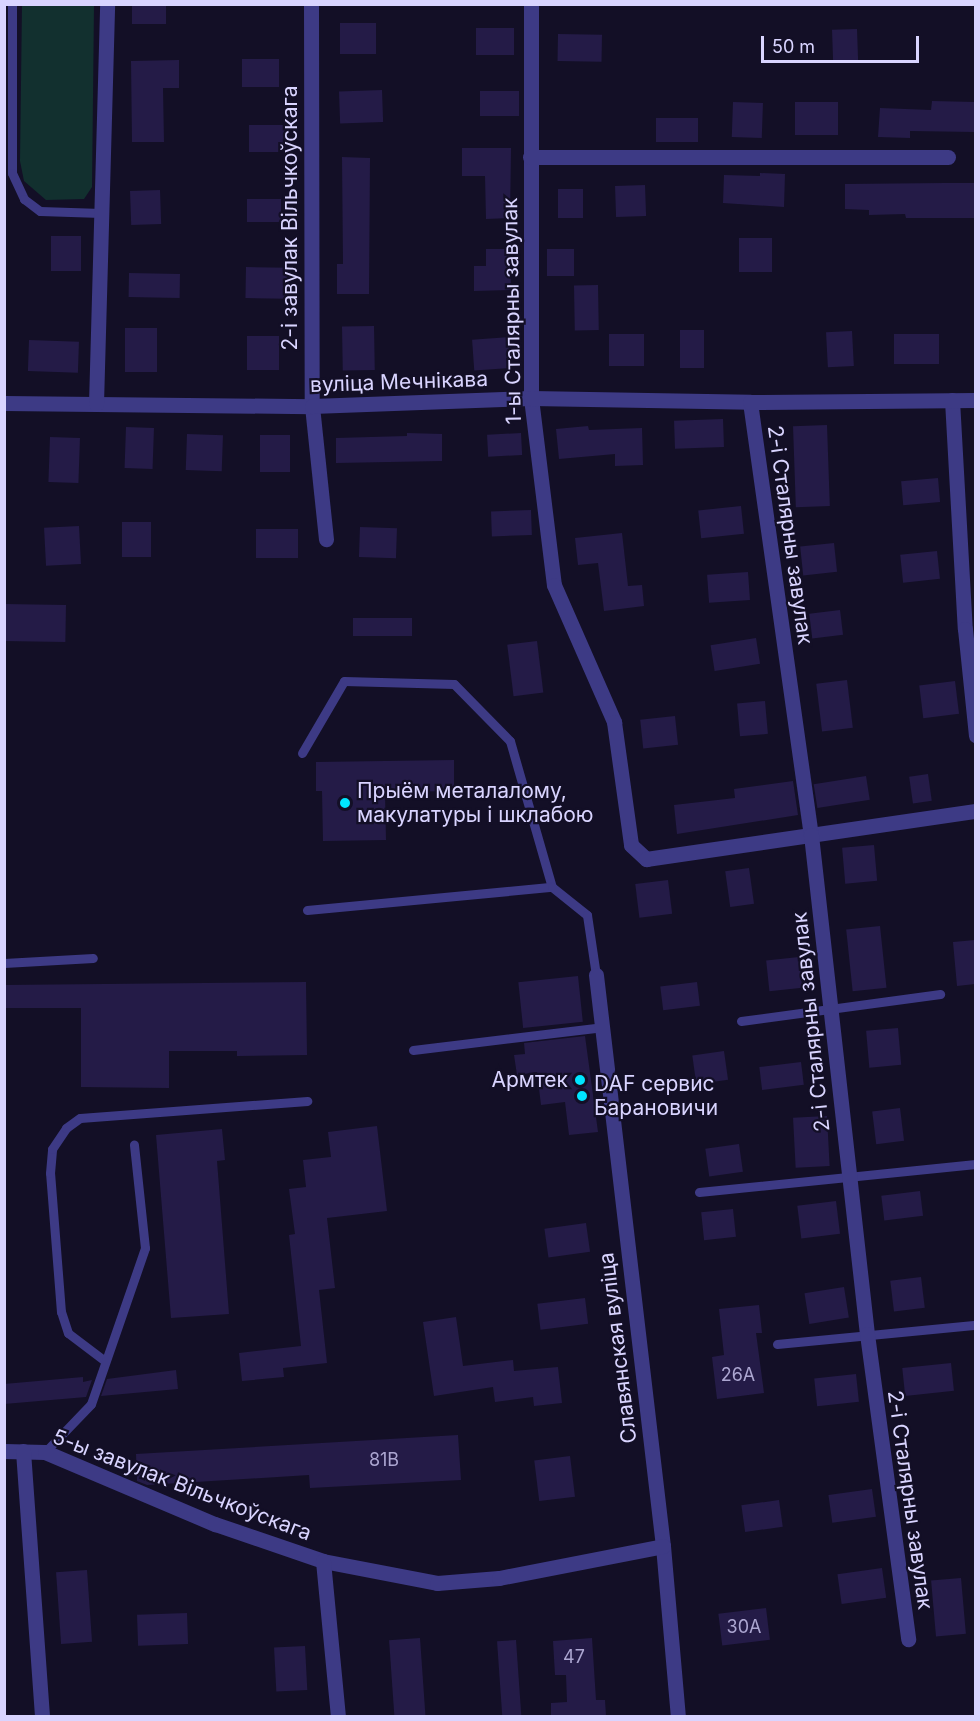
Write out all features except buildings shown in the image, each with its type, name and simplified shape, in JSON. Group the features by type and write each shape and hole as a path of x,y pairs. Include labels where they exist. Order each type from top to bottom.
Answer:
{"street":[{"path":"96,404 107,4"},
{"name":"2-і завулак Вільчкоўскага","path":"311,4 312,406 326,539"},
{"name":"1-ы Сталярны завулак","path":"531,4 531,398 554,585 614,722 630,846 646,859 975,811"},
{"path":"530,157 948,157"},
{"name":"вуліца Мечнікава","path":"4,403 312,406 531,398 750,402 975,399"},
{"path":"952,400 970,629 975,735"},
{"name":"2-і Сталярны завулак","path":"750,402 812,835 867,1334 908,1639"},
{"name":"Славянская вуліца","path":"596,975 663,1546 678,1716"},
{"name":"5-ы завулак Вільчкоўскага","path":"4,1451 45,1452 215,1524 323,1561 437,1583 498,1578 663,1546"},
{"path":"23,1451 42,1716"},
{"path":"323,1561 338,1716"}],"lane":[{"path":"12,4 12,173 24,199 40,211 101,213"},
{"path":"302,753 344,681 454,684 510,741 552,887 587,915 596,975"},
{"path":"307,910 552,887"},
{"path":"4,963 93,958"},
{"path":"741,1022 940,994"},
{"path":"413,1050 602,1027"},
{"path":"105,1361 68,1333 61,1312 50,1173 52,1149 66,1128 80,1118 307,1101"},
{"path":"45,1452 91,1404 145,1248 135,1145"},
{"path":"699,1192 975,1164"},
{"path":"777,1344 975,1325"}],"green space":[{"path":"22,5 94,5 92,187 84,199 46,200 24,181 20,161"}],"place":[{"name":"Прыём металалому, макулатуры і шклабою","path":"345,803"},
{"name":"Армтек","path":"580,1080"},
{"name":"DAF сервис Барановичи","path":"582,1096"}]}
